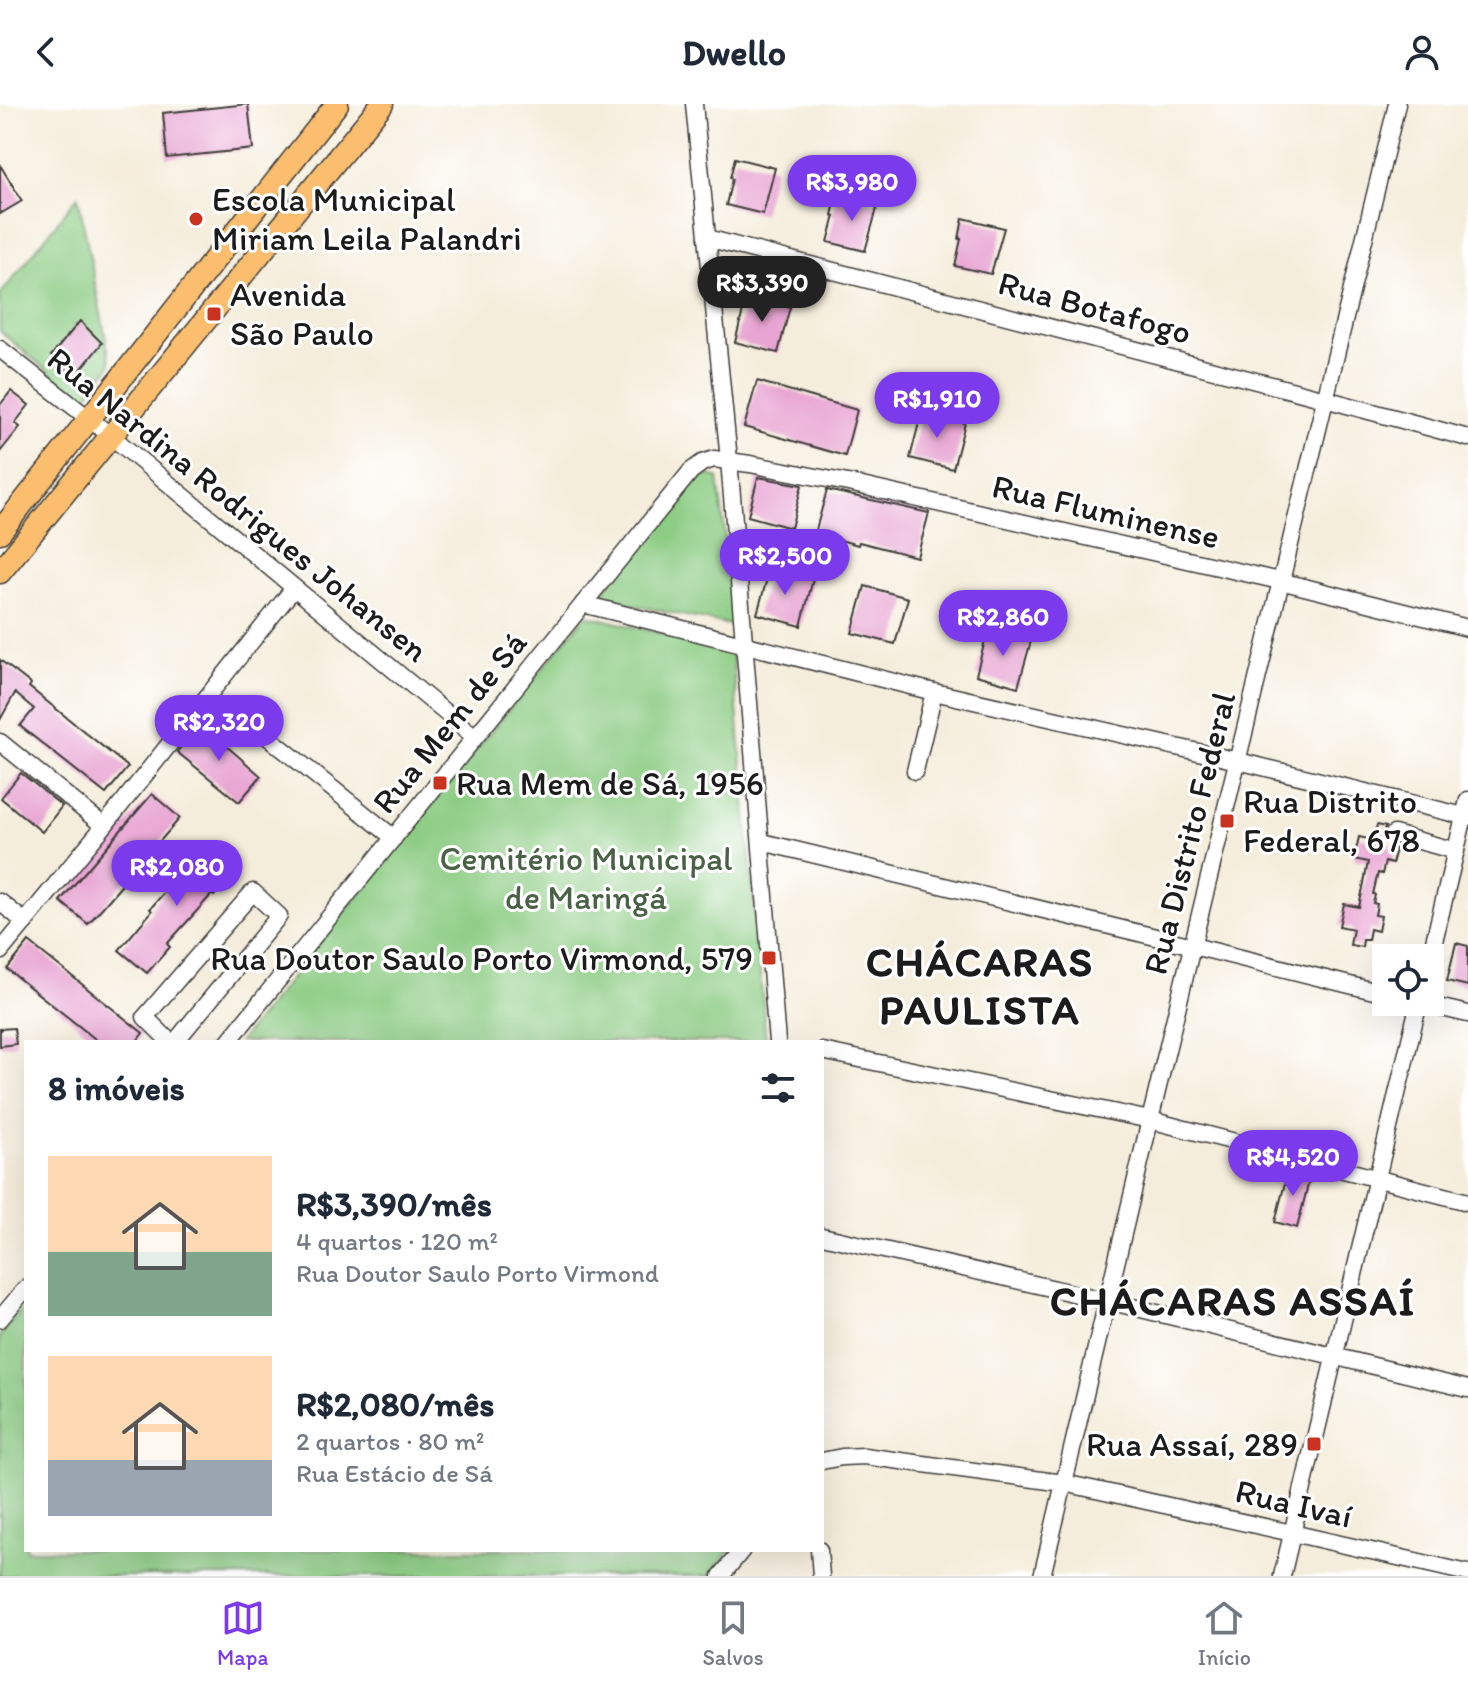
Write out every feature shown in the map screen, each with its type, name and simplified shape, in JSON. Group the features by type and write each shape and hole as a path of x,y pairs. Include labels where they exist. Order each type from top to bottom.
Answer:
{"main road":[{"path":"0,532 337,104"},
{"path":"347,147 335,131 354,104"},
{"path":"0,572 382,104"}],"street":[{"path":"694,104 729,460 778,1040"},
{"name":"Rua Distrito Federal","path":"1042,1576 1397,104"},
{"name":"Rua Botafogo","path":"707,238 1468,438"},
{"name":"Rua Nardina Rodrigues Johansen","path":"0,349 111,436 475,737"},
{"name":"Rua Mem de Sá","path":"230,1040 691,471 714,459 729,460"},
{"name":"Rua Fluminense","path":"729,460 853,484 1280,581 1468,628"},
{"path":"0,952 294,588"},
{"path":"583,604 934,692 1467,811 1433,944"},
{"path":"915,771 934,692"},
{"path":"243,717 394,838"},
{"path":"0,742 104,826"},
{"path":"1394,834 1456,851"},
{"path":"762,842 1372,991"},
{"path":"170,1040 145,1017 253,892 279,916 174,1040"},
{"path":"0,902 25,922"},
{"path":"1444,1008 1468,1014"},
{"path":"1282,1576 1415,1016"},
{"path":"824,1051 1150,1120 1468,1202"},
{"path":"824,1236 1108,1301 1468,1389"},
{"path":"0,1319 24,1290"},
{"name":"Rua Ivaí","path":"824,1461 864,1456 1064,1483 1292,1533 1442,1572 1468,1573"},
{"path":"721,1576 740,1552"},
{"path":"819,1552 821,1576"}],"green space":[{"path":"78,196 111,365 83,401 0,331 0,295"},
{"path":"710,475 718,478 736,626 598,598 690,487 701,477"},
{"name":"Cemitério Municipal de Maringá","path":"586,615 732,651 766,1040 241,1040"},
{"path":"24,1306 24,1552 729,1552 709,1576 0,1576 0,1336"}],"building":[{"path":"248,104 253,149 167,158 163,113"},
{"path":"735,158 775,168 763,214 726,205"},
{"path":"0,165 22,201 0,214"},
{"path":"837,195 878,205 865,251 828,242"},
{"path":"963,218 1004,228 991,274 955,266"},
{"path":"747,295 790,307 778,353 735,342"},
{"path":"80,321 102,343 75,377 51,356"},
{"path":"757,381 857,410 845,456 744,427"},
{"path":"11,391 29,405 15,423 20,427 0,452 0,405"},
{"path":"922,411 965,423 953,469 910,458"},
{"path":"758,477 802,485 791,528 748,516"},
{"path":"827,490 929,513 917,557 815,533"},
{"path":"770,568 813,579 801,626 757,614"},
{"path":"865,586 908,598 895,644 852,633"},
{"path":"988,629 1031,641 1018,687 976,675"},
{"path":"0,660 128,767 106,794 20,726 34,709 15,693 0,720"},
{"path":"200,723 261,776 239,802 177,752"},
{"path":"21,773 62,806 42,832 1,798"},
{"path":"152,794 180,818 88,924 60,901"},
{"path":"1377,825 1386,827 1384,838 1390,848 1396,849 1392,864 1385,862 1382,874 1378,873 1373,894 1373,903 1377,904 1375,915 1381,916 1378,931 1370,929 1368,940 1363,940 1362,947 1350,945 1353,929 1339,926 1344,904 1359,907 1368,862 1354,859 1359,837 1373,840"},
{"path":"209,845 237,869 167,944 170,947 147,973 119,950 173,882 176,884"},
{"path":"29,942 143,1033 138,1040 96,1040 7,969"},
{"path":"1456,943 1468,946 1468,986 1447,981"},
{"path":"14,1028 16,1044 0,1046 0,1029"},
{"path":"1289,1167 1311,1173 1297,1228 1275,1222"}],"place":[{"name":"Escola Municipal Miriam Leila Palandri","path":"196,219"},
{"name":"Avenida São Paulo","path":"214,314"},
{"name":"Rua Mem de Sá, 1956","path":"440,783"},
{"name":"Rua Distrito Federal, 678","path":"1227,821"},
{"name":"Rua Doutor Saulo Porto Virmond, 579","path":"769,958"},
{"name":"Rua Assaí, 289","path":"1314,1444"}],"district":[{"name":"CHÁCARAS PAULISTA","path":"980,985"},
{"name":"CHÁCARAS ASSAÍ","path":"1233,1300"}]}
